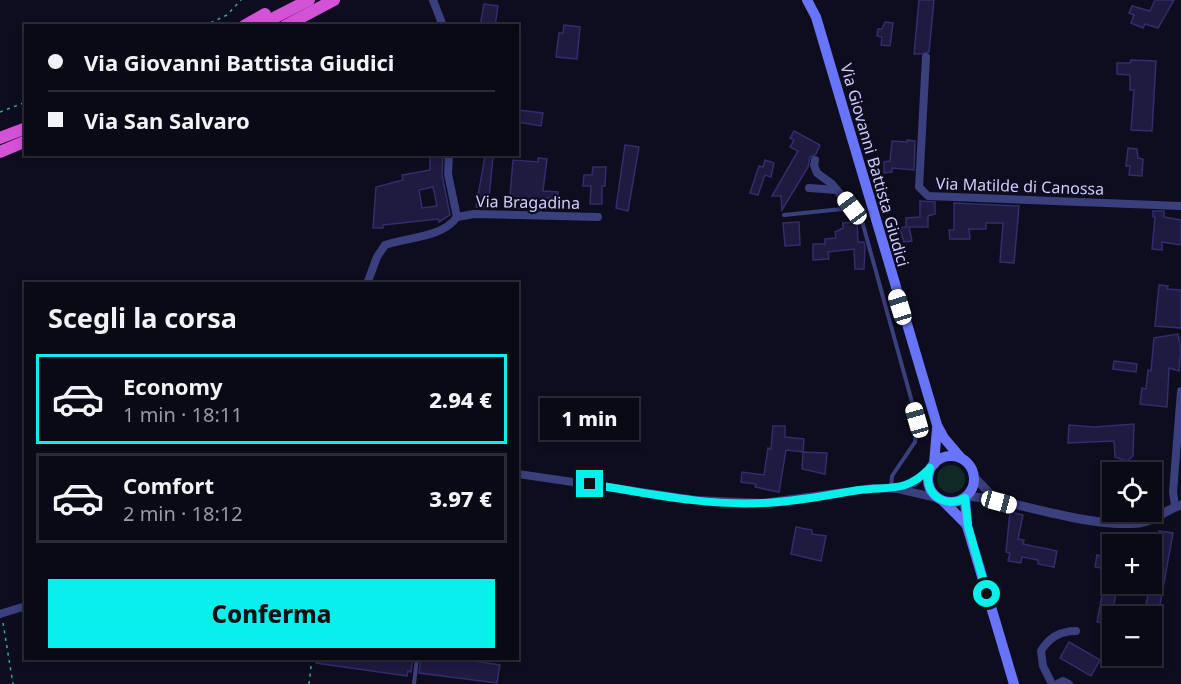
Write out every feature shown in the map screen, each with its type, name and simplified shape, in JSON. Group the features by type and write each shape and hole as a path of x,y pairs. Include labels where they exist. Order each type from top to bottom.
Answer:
{"highway":[{"path":"248,24 293,0"},
{"path":"262,24 309,0"},
{"path":"289,24 334,0"},
{"path":"0,138 24,129"},
{"path":"0,152 24,142"}],"main road":[{"name":"Via Giovanni Battista Giudici","path":"807,0 816,17 937,425 944,438 970,466 974,477 972,490 966,497 968,526 1014,684"},
{"name":"Via Giovanni Battista Giudici","path":"816,17 818,0"},
{"name":"Via Giovanni Battista Giudici","path":"937,425 938,440 928,486 968,526"},
{"path":"932,466 946,456 961,458"},
{"path":"940,500 959,501 966,497"}],"street":[{"path":"433,0 442,24"},
{"name":"Via Matilde di Canossa","path":"926,57 919,187 928,196 1181,206"},
{"name":"Via Bragadina","path":"368,282 377,257 385,245 430,234 452,225 457,217 448,174 449,156"},
{"path":"815,160 817,173 837,190 852,208"},
{"path":"809,188 837,190"},
{"name":"Via Bragadina","path":"457,217 474,214 598,217"},
{"path":"966,497 1048,513 1121,523 1141,523 1156,519 1178,506 1173,492 1181,391"},
{"path":"894,489 914,483 932,466"},
{"path":"519,474 696,500 763,503 874,488 894,489 940,500"},
{"path":"974,477 999,502"},
{"path":"0,614 24,607"},
{"path":"1052,684 1043,666 1041,651 1048,639 1063,632 1076,631"},
{"path":"1056,684 1063,681 1070,684"}],"lane":[{"path":"784,215 852,208 862,222 917,420 915,442 892,476 894,489"},
{"path":"414,684 417,660"}],"path":[{"path":"208,24 227,15 241,0"},
{"path":"0,112 24,103"},
{"path":"0,614 13,684"},
{"path":"309,684 312,660"}],"green space":[{"path":"951,465 961,469 965,479 961,489 951,493 941,489 937,479 941,469"}],"building":[{"path":"919,0 934,0 929,52 914,54"},
{"path":"1155,0 1174,0 1158,28 1145,24 1143,28 1131,23 1134,15 1129,13 1132,6 1150,11"},
{"path":"484,4 498,6 495,24 480,24"},
{"path":"885,22 893,23 890,46 881,45 882,37 877,36 878,29 882,29"},
{"path":"564,25 580,27 577,59 556,57 559,33 563,33"},
{"path":"1131,60 1156,61 1152,131 1131,130 1134,90 1130,90 1130,75 1117,74 1117,63 1130,63"},
{"path":"519,110 543,113 541,126 519,122"},
{"path":"794,131 820,145 816,154 810,157 808,167 782,210 781,196 772,196 798,151 790,147 794,140 790,138"},
{"path":"907,140 915,141 914,170 892,168 892,172 884,173 884,162 890,161 892,141 907,142"},
{"path":"625,145 639,147 628,211 616,208"},
{"path":"1128,148 1137,149 1138,158 1143,159 1142,176 1129,175 1130,166 1126,166"},
{"path":"430,156 443,156 442,175 450,215 439,222 438,219 373,228 376,187 403,180 402,175 430,170","holes":["433,187 437,206 422,208 419,190"]},
{"path":"485,156 493,157 488,208 476,207"},
{"path":"538,158 547,159 543,191 558,192 558,198 543,198 541,210 509,208 513,160 538,162"},
{"path":"765,160 774,163 771,177 765,175 758,195 750,193 759,166 763,167"},
{"path":"593,167 606,167 605,186 602,186 602,204 590,204 591,186 583,186 584,175 592,175"},
{"path":"920,201 935,202 935,214 928,216 928,227 909,227 912,241 904,242 900,228 906,227 906,218 920,217"},
{"path":"954,203 1019,206 1014,263 1000,262 1003,223 986,223 986,229 969,229 970,239 950,239 949,230 954,230"},
{"path":"1153,211 1164,211 1164,217 1181,220 1181,245 1162,242 1162,250 1152,249 1155,217 1153,217"},
{"path":"799,222 800,245 785,246 783,223"},
{"path":"857,222 858,242 864,242 865,248 864,269 855,269 854,249 828,252 829,259 813,260 813,244 825,244 825,239 836,238 835,232 843,228 843,223"},
{"path":"1159,285 1168,286 1167,289 1181,290 1181,328 1155,326"},
{"path":"1178,334 1181,350 1179,371 1169,368 1167,407 1140,404 1142,388 1146,389 1148,370 1151,371 1154,338"},
{"path":"1114,361 1137,364 1136,372 1113,369"},
{"path":"1134,424 1133,456 1127,461 1115,457 1114,441 1068,443 1069,425 1094,427"},
{"path":"773,426 785,426 785,437 804,439 803,452 786,450 779,492 755,487 756,484 741,482 742,472 764,475 768,448 771,449"},
{"path":"803,452 827,453 825,474 802,469"},
{"path":"1010,512 1023,515 1018,539 1024,540 1023,544 1057,551 1054,567 1038,564 1038,560 1022,557 1021,563 1008,561 1010,553 1006,552"},
{"path":"796,527 812,530 812,534 826,536 821,561 791,554"},
{"path":"1159,531 1173,533 1162,594 1162,534 1159,534"},
{"path":"1097,555 1102,556 1102,568 1095,567"},
{"path":"1102,594 1116,594 1114,606 1102,606 1102,623 1097,622"},
{"path":"1148,594 1162,594 1160,606 1146,606"},
{"path":"1069,642 1100,660 1091,676 1060,658"},
{"path":"316,660 413,660 411,672 408,671 407,676 316,663"},
{"path":"421,660 467,660 500,665 497,683 419,673"}],"route":[{"path":"590,484 696,500 763,503 874,488 898,489 914,483 930,468 928,486 937,498 951,503 965,498 968,526 987,594"}]}
